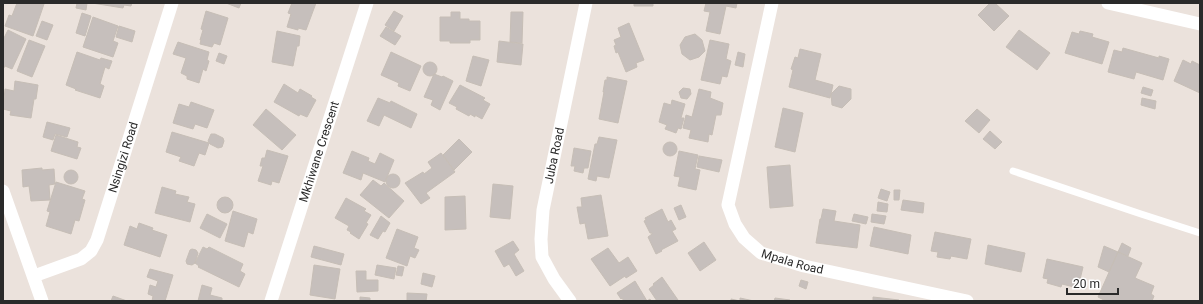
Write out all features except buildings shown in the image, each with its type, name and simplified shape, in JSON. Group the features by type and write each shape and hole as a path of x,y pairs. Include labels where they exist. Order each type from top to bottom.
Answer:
{"street":[{"name":"Nsingizi Road","path":"34,276 82,259 91,251 97,240 172,3"},
{"name":"Mkhiwane Crescent","path":"271,301 367,3"},
{"name":"Juba Road","path":"570,301 554,279 542,257 542,210 586,3"},
{"name":"Mpala Road","path":"772,3 728,205 735,224 744,238 761,253 796,264 967,301"},
{"path":"1108,3 1200,24"},
{"path":"3,191 42,301"}],"lane":[{"path":"1014,171 1200,233"}]}
